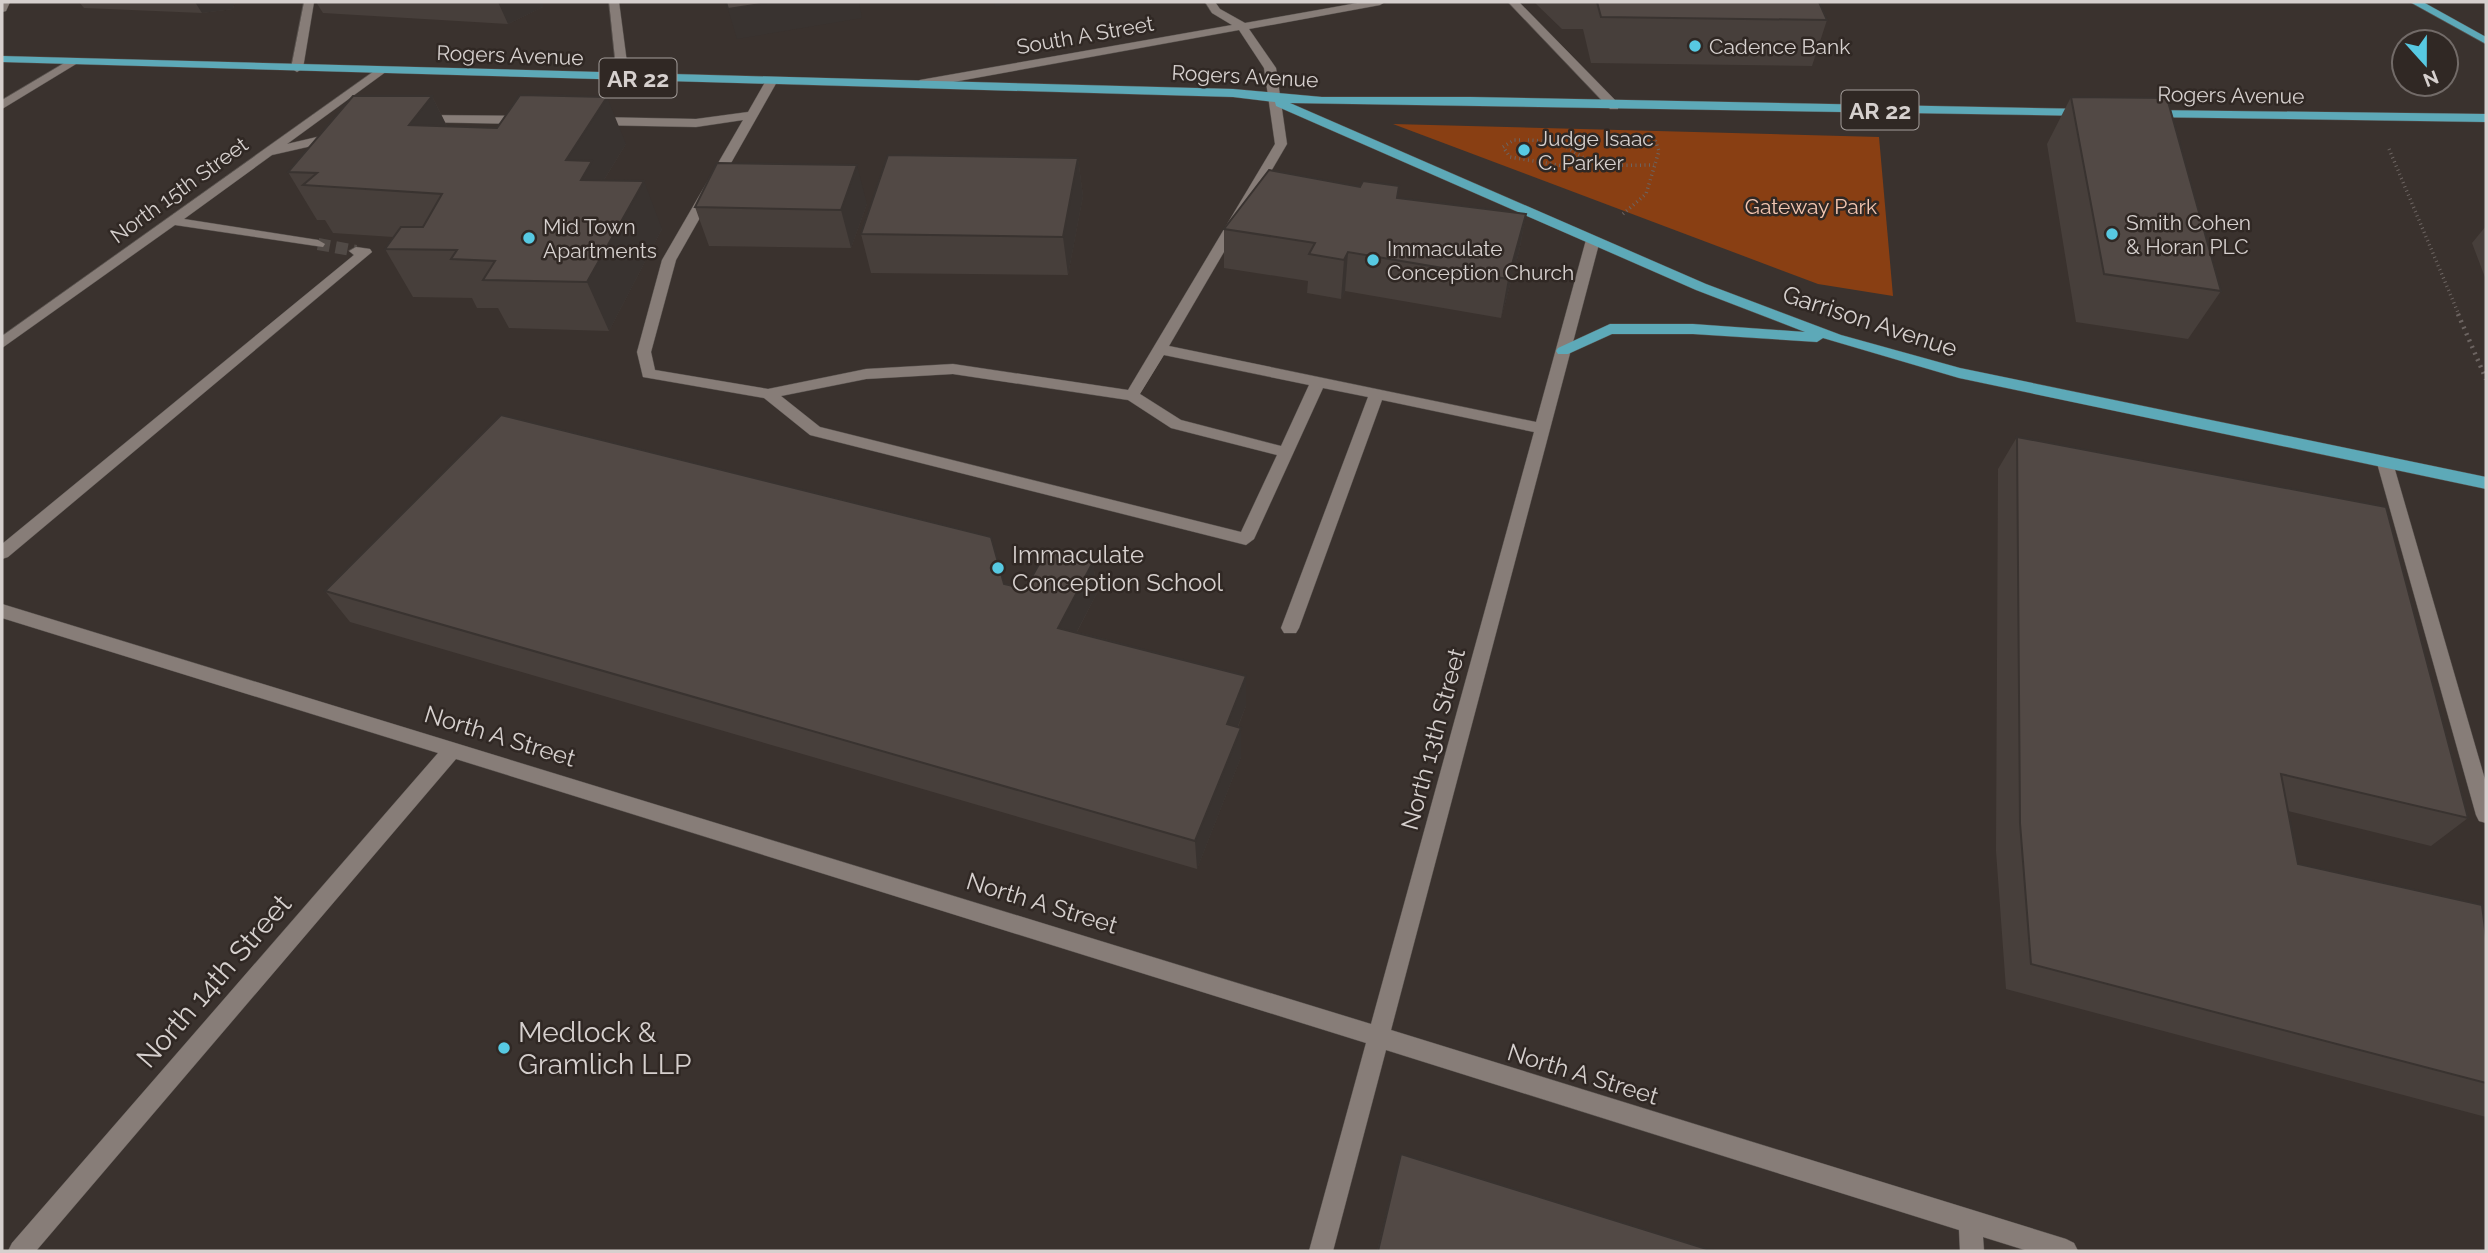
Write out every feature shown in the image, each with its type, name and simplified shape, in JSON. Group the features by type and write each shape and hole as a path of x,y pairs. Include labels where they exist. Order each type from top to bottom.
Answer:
{"main road":[{"path":"2414,2 2486,41"},
{"name":"Rogers Avenue","path":"2,59 1233,93 1273,100 1397,99 1614,106 2098,113"},
{"name":"Garrison Avenue","path":"1273,100 1701,288 1836,338 1959,373 2486,483"},
{"name":"Rogers Avenue","path":"2137,113 2486,118"},
{"path":"1563,351 1610,330 1693,329 1836,338"}],"street":[{"path":"2,9 5,2"},
{"path":"297,68 309,2"},
{"path":"614,2 623,78"},
{"path":"1132,396 1281,144 1270,68 1242,26 1216,11 1210,2"},
{"name":"South A Street","path":"920,84 1380,2"},
{"path":"1513,2 1614,106"},
{"path":"2,105 75,61"},
{"name":"North 15th Street","path":"2,343 381,71"},
{"path":"772,80 669,260 645,352 648,374 768,394 866,374 953,369 1132,396 1176,424 1286,452"},
{"path":"578,121 696,123 751,115"},
{"path":"407,118 538,120"},
{"path":"266,153 342,135"},
{"path":"172,220 318,244"},
{"name":"North 13th Street","path":"1321,1251 1593,240"},
{"path":"2,553 365,252 356,251"},
{"path":"1158,349 1542,428"},
{"path":"768,394 815,431 1245,539 1318,382"},
{"path":"1290,628 1377,394"},
{"path":"2385,463 2486,815"},
{"name":"North A Street","path":"2,611 2066,1251"},
{"name":"North 14th Street","path":"20,1251 453,749"},
{"path":"1971,1221 1972,1251"}],"path":[{"path":"1623,215 1646,194 1659,151 1650,128"},
{"path":"1597,166 1558,142 1514,140 1503,147 1510,157 1548,166 1597,166 1620,165 1630,161 1654,165"},
{"path":"2388,149 2486,379"}],"green space":[{"name":"Gateway Park","path":"1393,124 1879,137 1893,296 1818,284"}],"building":[{"path":"726,2 773,2 728,9"},
{"path":"1597,2 1819,2 1827,20 1601,17"},
{"path":"520,95 607,97 566,160 592,161 581,180 644,181 587,282 483,280 495,261 451,259 457,250 385,249 401,227 423,227 442,194 303,185 317,173 288,172 353,96 432,96 409,125 497,128"},
{"path":"2071,97 2167,98 2221,291 2104,274"},
{"path":"888,155 1078,158 1063,237 861,234"},
{"path":"717,163 857,165 841,210 695,207"},
{"path":"1269,170 1360,187 1363,181 1399,186 1397,198 1526,214 1508,279 1348,252 1344,260 1309,254 1315,243 1224,229"},
{"path":"501,415 991,537 1004,584 1025,589 1047,550 1093,562 1058,628 1246,676 1227,724 1241,728 1195,841 325,591"},
{"path":"2017,437 2386,507 2468,818 2281,774 2298,864 2482,905 2486,938 2486,1083 2031,964 2020,823"},
{"path":"1401,1154 1713,1251 1378,1251"}],"tunnel":[{"path":"318,244 356,251"}],"place":[{"name":"Cadence Bank","path":"1695,46"},
{"name":"Judge Isaac C. Parker","path":"1524,150"},
{"name":"Smith Cohen & Horan PLC","path":"2112,234"},
{"name":"Mid Town Apartments","path":"529,238"},
{"name":"Immaculate Conception Church","path":"1373,260"},
{"name":"Immaculate Conception School","path":"998,568"},
{"name":"Medlock & Gramlich LLP","path":"504,1048"}]}
